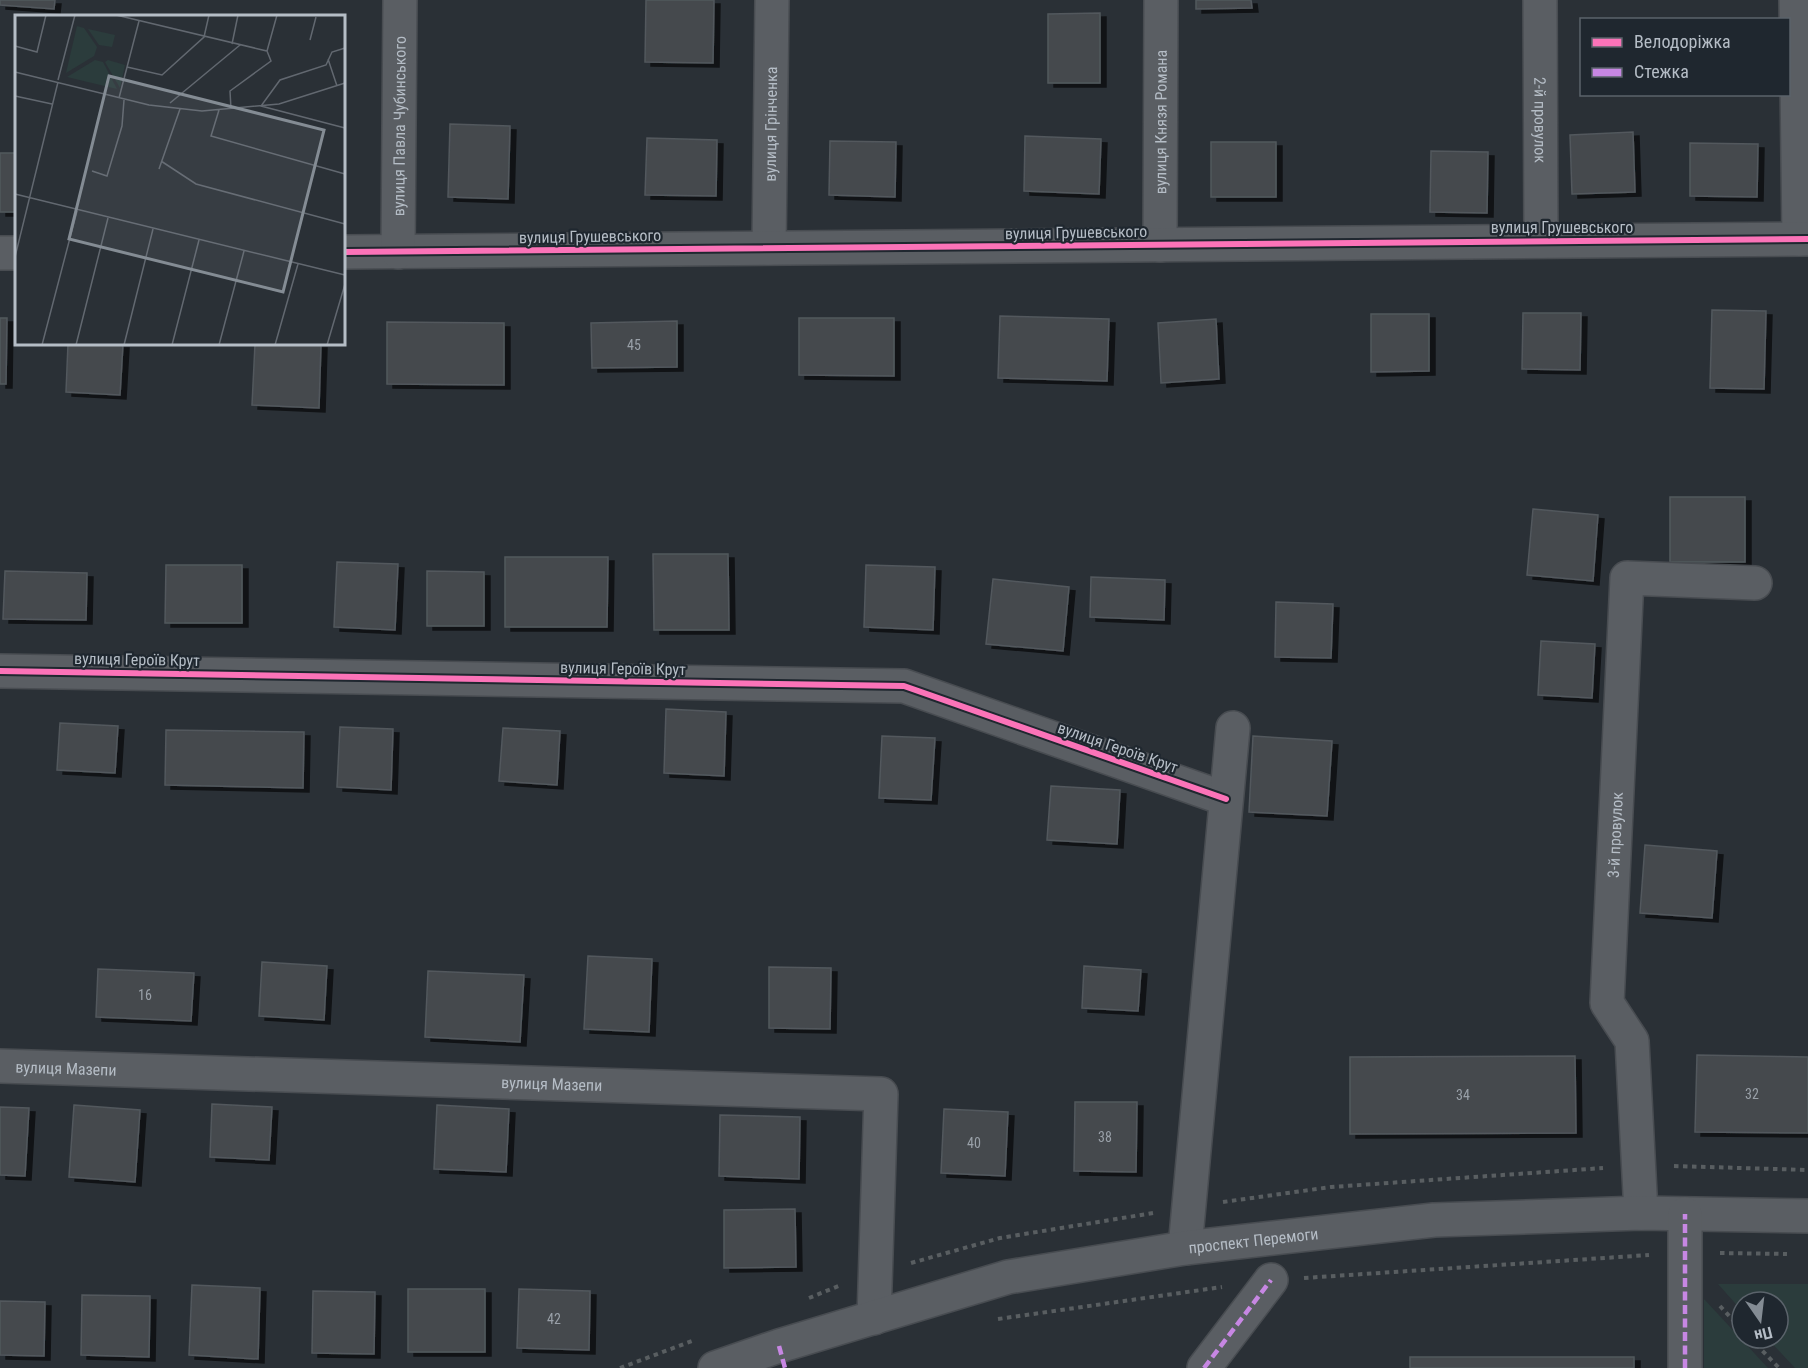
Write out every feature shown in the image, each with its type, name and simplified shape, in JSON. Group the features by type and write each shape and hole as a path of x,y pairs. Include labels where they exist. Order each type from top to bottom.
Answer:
{"street":[{"name":"вулиця Павла Чубинського","path":"398,252 400,0"},
{"name":"вулиця Грінченка","path":"769,248 772,0"},
{"name":"вулиця Князя Романа","path":"1160,244 1161,0"},
{"name":"2-й провулок","path":"1540,0 1541,241"},
{"path":"1796,0 1804,239"},
{"name":"вулиця Грушевського","path":"345,252 1804,239"},
{"name":"3-й провулок","path":"1641,1214 1632,1041 1607,1003 1627,578 1755,583"},
{"name":"вулиця Героїв Крут","path":"0,671 904,686 1226,799"},
{"path":"1185,1248 1233,728"},
{"name":"вулиця Мазепи","path":"0,1066 881,1095 874,1318"},
{"name":"проспект Перемоги","path":"715,1368 782,1357 874,1318 1008,1277 1185,1248 1434,1220 1641,1214 1808,1216"},
{"path":"1684,1368 1685,1214"},
{"path":"1204,1368 1271,1280"}],"path":[{"path":"992,1320 1271,1280 1685,1252 1797,1254"},
{"path":"1762,1350 1779,1368"}],"shaded area":[{"path":"1718,1284 1808,1284 1808,1368 1795,1368 1778,1350 1790,1350 1790,1290 1730,1290 1730,1298"},
{"path":"1704,1299 1730,1327 1730,1350 1751,1350 1768,1368 1704,1368"}],"building":[{"path":"0,0 55,0 54,9 0,5"},
{"path":"646,0 714,0 713,63 645,62"},
{"path":"1196,0 1251,0 1252,8 1196,9"},
{"path":"1100,13 1100,83 1048,83 1048,14"},
{"path":"450,124 510,126 508,199 448,197"},
{"path":"1633,132 1635,192 1572,194 1570,135"},
{"path":"1025,136 1101,139 1099,194 1024,191"},
{"path":"647,138 717,140 716,196 645,195"},
{"path":"830,141 896,142 895,197 829,195"},
{"path":"1211,142 1276,142 1276,197 1211,197"},
{"path":"1690,143 1758,144 1757,197 1690,196"},
{"path":"1431,151 1488,152 1487,213 1430,212"},
{"path":"0,153 15,153 15,212 0,212"},
{"path":"1712,310 1766,311 1764,389 1710,388"},
{"path":"1523,313 1581,313 1580,370 1522,369"},
{"path":"1371,314 1429,314 1429,371 1371,372"},
{"path":"1000,316 1109,319 1107,381 998,378"},
{"path":"0,318 7,318 6,384 0,384"},
{"path":"799,318 894,318 894,376 799,375"},
{"path":"1216,319 1219,379 1161,383 1158,323"},
{"path":"677,321 677,367 592,368 591,323"},
{"path":"387,322 504,323 504,385 387,384"},
{"path":"68,345 123,345 120,395 66,392"},
{"path":"255,345 321,345 319,408 252,405"},
{"path":"1670,497 1745,497 1745,562 1670,562"},
{"path":"1533,509 1598,515 1593,581 1527,575"},
{"path":"653,554 728,554 729,630 654,630"},
{"path":"505,557 608,557 607,627 505,627"},
{"path":"337,562 398,564 395,630 334,627"},
{"path":"166,565 242,565 242,623 165,623"},
{"path":"866,565 935,567 933,630 864,627"},
{"path":"5,571 87,573 86,620 3,619"},
{"path":"427,571 484,572 484,626 427,626"},
{"path":"1091,577 1165,580 1164,620 1090,617"},
{"path":"993,579 1069,587 1063,651 986,644"},
{"path":"1276,602 1333,604 1331,658 1275,657"},
{"path":"1541,641 1595,644 1592,698 1538,695"},
{"path":"666,709 726,712 724,776 664,773"},
{"path":"60,723 118,726 115,773 57,770"},
{"path":"340,727 393,729 391,790 337,787"},
{"path":"503,728 560,731 557,785 499,781"},
{"path":"166,730 304,732 303,788 165,785"},
{"path":"882,736 935,738 931,800 879,798"},
{"path":"1253,736 1332,741 1327,816 1249,812"},
{"path":"1051,786 1120,790 1117,844 1047,840"},
{"path":"1645,845 1717,851 1712,918 1640,913"},
{"path":"588,956 652,959 649,1032 584,1029"},
{"path":"262,962 327,966 324,1020 259,1016"},
{"path":"1084,966 1141,970 1138,1011 1082,1008"},
{"path":"769,967 831,968 830,1029 769,1028"},
{"path":"98,969 194,973 191,1021 96,1017"},
{"path":"428,971 524,975 520,1042 425,1037"},
{"path":"1697,1055 1808,1057 1808,1133 1695,1132"},
{"path":"1575,1056 1576,1133 1350,1134 1350,1057"},
{"path":"1075,1102 1137,1102 1136,1172 1074,1171"},
{"path":"212,1104 272,1107 269,1160 210,1157"},
{"path":"74,1105 140,1110 135,1182 69,1177"},
{"path":"437,1105 509,1109 506,1172 434,1169"},
{"path":"0,1107 29,1108 25,1176 0,1175"},
{"path":"944,1109 1008,1112 1005,1176 941,1173"},
{"path":"720,1115 800,1117 799,1179 719,1176"},
{"path":"795,1209 796,1267 724,1268 724,1210"},
{"path":"192,1285 260,1288 258,1359 189,1355"},
{"path":"408,1289 485,1289 485,1352 408,1352"},
{"path":"519,1289 590,1291 589,1350 517,1348"},
{"path":"313,1291 375,1292 374,1354 312,1353"},
{"path":"82,1295 150,1296 149,1357 81,1355"},
{"path":"0,1301 45,1302 44,1356 0,1355"},
{"path":"1410,1357 1634,1357 1634,1368 1410,1368"}],"marked path":[{"path":"1685,1214 1685,1368"},
{"path":"1204,1368 1271,1280"},
{"path":"779,1346 785,1368"}],"cycle path":[{"path":"345,252 1808,239"},
{"path":"0,671 904,686 1226,799"}]}
